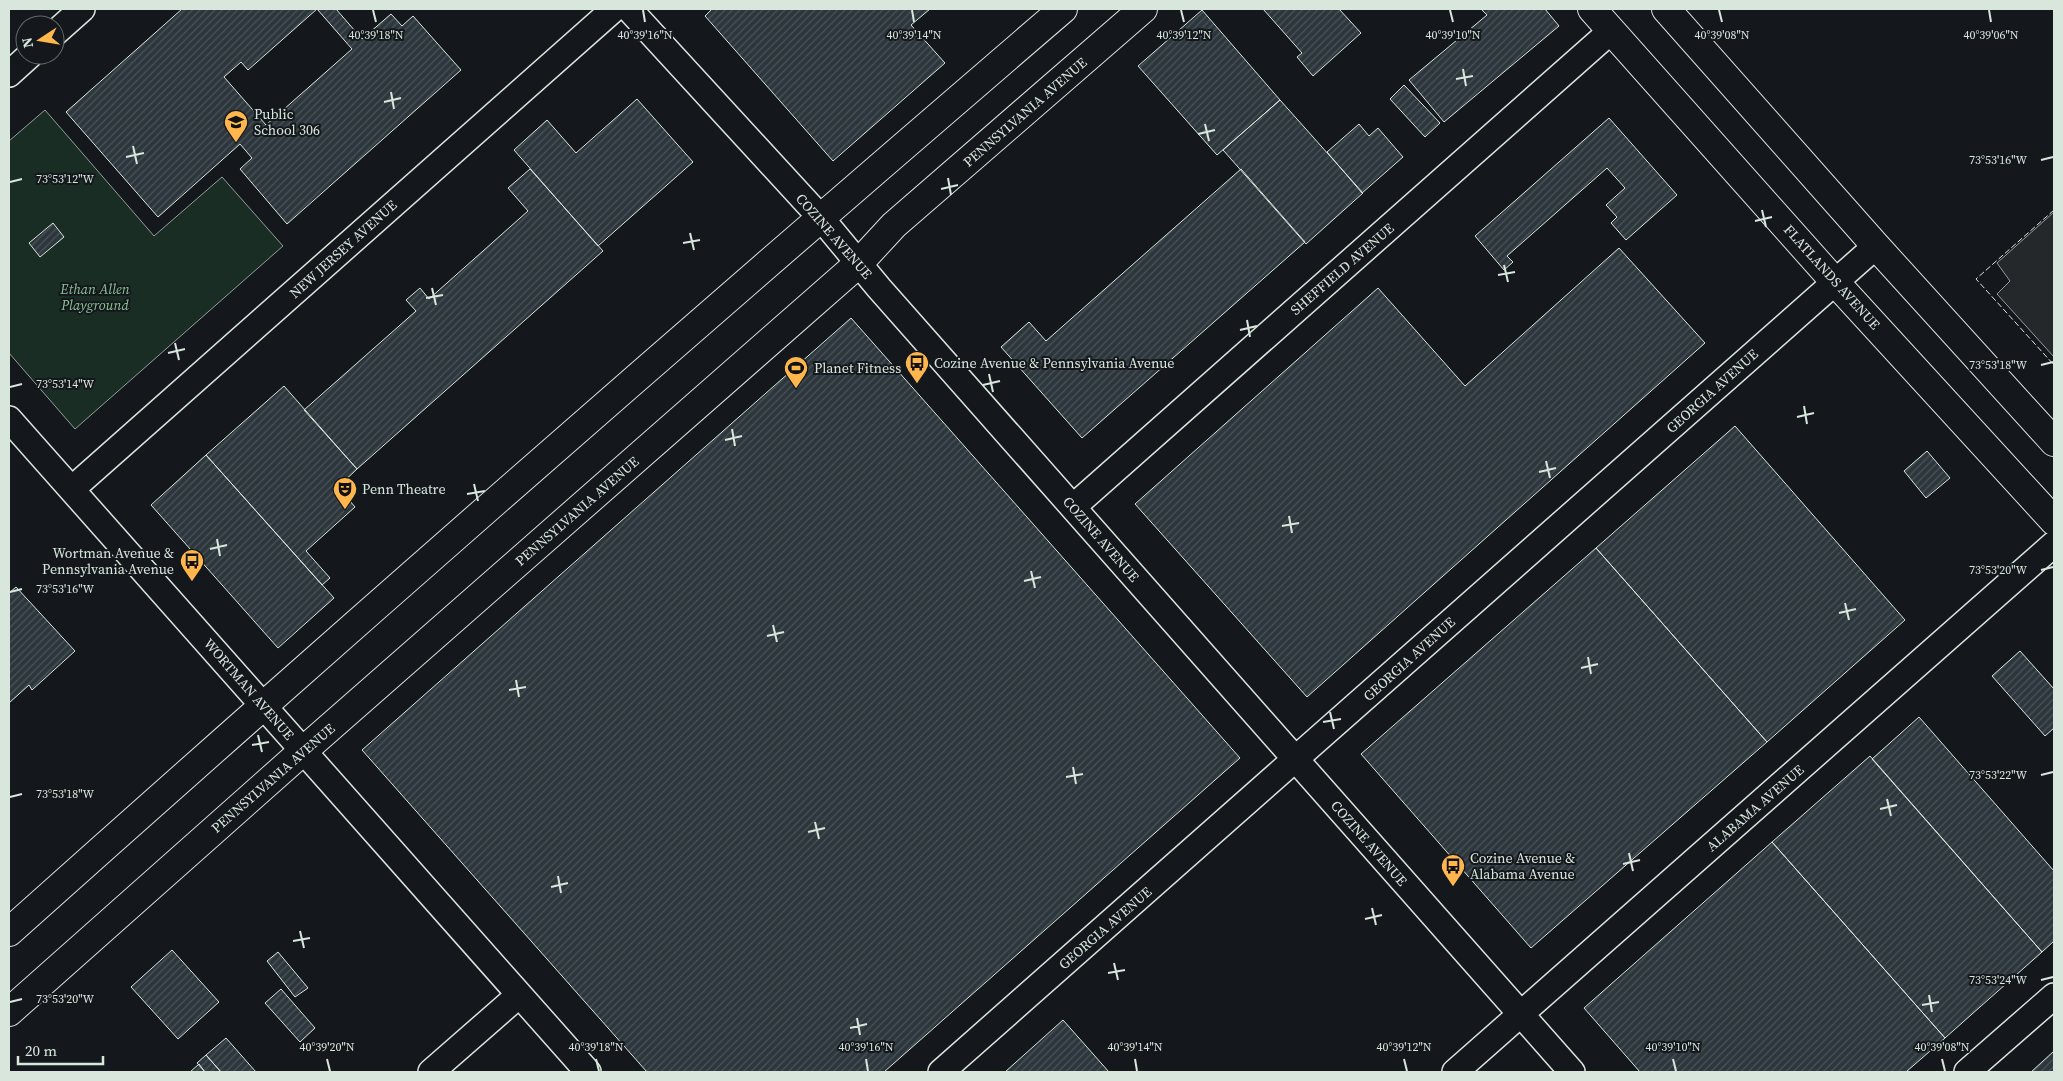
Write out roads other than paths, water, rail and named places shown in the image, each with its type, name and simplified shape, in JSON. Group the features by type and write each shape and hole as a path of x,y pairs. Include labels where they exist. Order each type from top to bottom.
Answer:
{"main road":[{"path":"9,932 263,705 1063,9"},
{"name":"PENNSYLVANIA AVENUE","path":"9,1012 858,264 894,225 1143,9"},
{"name":"FLATLANDS AVENUE","path":"1592,9 1835,282 2054,521"},
{"path":"1666,9 1876,246 2054,442"}],"street":[{"path":"65,24 82,9"},
{"name":"NEW JERSEY AVENUE","path":"72,489 614,9"},
{"name":"COZINE AVENUE","path":"629,9 821,218 858,264 1572,1072"},
{"name":"SHEFFIELD AVENUE","path":"1073,507 1611,31"},
{"path":"9,74 19,65"},
{"name":"GEORGIA AVENUE","path":"941,1072 1876,246"},
{"name":"WORTMAN AVENUE","path":"9,419 588,1072"},
{"name":"ALABAMA AVENUE","path":"1455,1072 2054,544"},
{"path":"431,1072 519,995"},
{"path":"1967,1072 2054,996"}],"place":[{"name":"Public School 306","path":"236,143"},
{"name":"Cozine Avenue & Pennsylvania Avenue","path":"917,384"},
{"name":"Planet Fitness","path":"796,389"},
{"name":"Penn Theatre","path":"345,510"},
{"name":"Wortman Avenue & Pennsylvania Avenue","path":"192,582"},
{"name":"Cozine Avenue & Alabama Avenue","path":"1453,887"}],"park label":[{"name":"Ethan Allen Playground","path":"95,298"}]}
